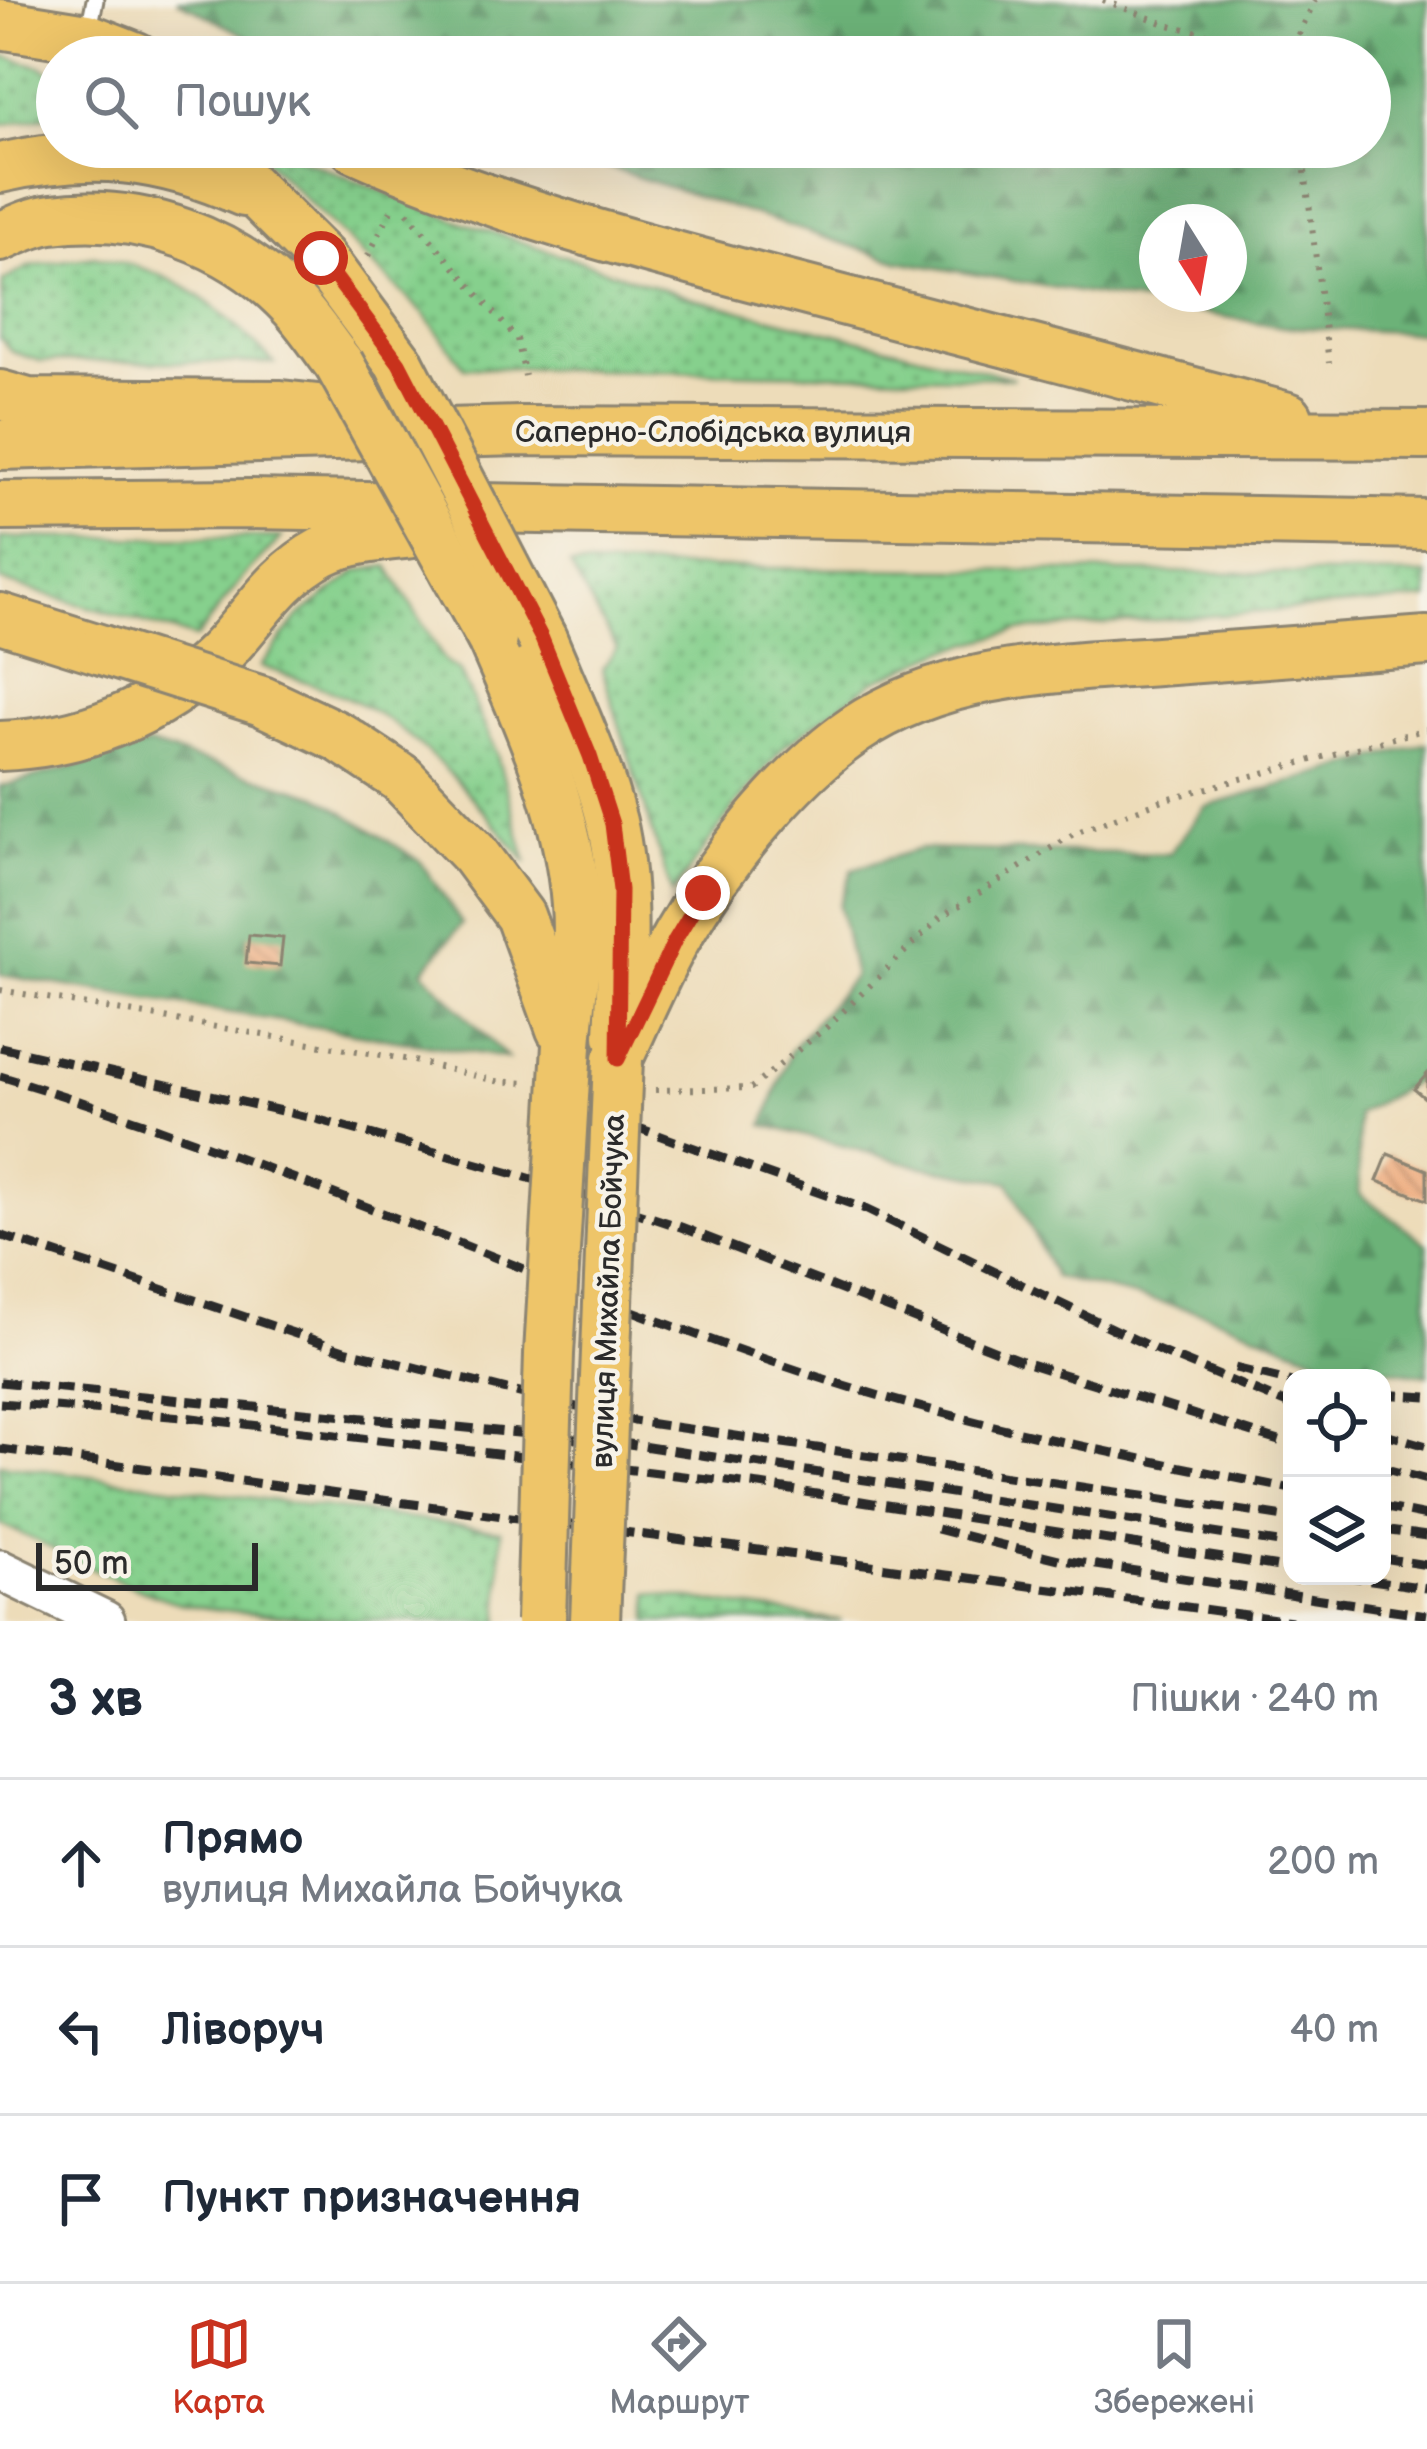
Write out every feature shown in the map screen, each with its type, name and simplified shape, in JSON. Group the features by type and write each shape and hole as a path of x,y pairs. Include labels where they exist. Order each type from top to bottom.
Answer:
{"main road":[{"path":"0,24 98,32"},
{"path":"0,168 36,160"},
{"path":"190,168 259,199"},
{"name":"вулиця Михайла Бойчука","path":"229,168 321,258 399,363 542,639 612,824 620,890 628,1074 595,1621"},
{"path":"401,168 680,258 1350,434"},
{"name":"вулиця Михайла Бойчука","path":"0,237 47,219 95,216 150,224 221,248 257,272 294,306 339,364 492,639 539,748 564,832 577,908 555,1064 541,1621"},
{"path":"0,395 28,403 281,405 521,430"},
{"name":"Саперно-Слобідська вулиця","path":"0,445 521,430 1427,435"},
{"path":"0,506 250,504 1427,524"},
{"path":"0,746 71,737 130,719 218,655 274,588 325,550 451,528 626,513"},
{"path":"0,618 262,701 339,737 401,778 474,854 520,916 555,1064"},
{"path":"628,1074 675,940 703,893 811,766 855,730 912,699 961,683 1038,670 1427,641"}],"street":[{"path":"0,1570 105,1621"}],"path":[{"path":"1103,0 1212,36"},
{"path":"1299,36 1315,0"},
{"path":"1305,168 1329,363"},
{"path":"364,264 396,200 518,339 525,376"},
{"path":"628,1074 687,1092 752,1088 828,1026 941,917 1075,833 1163,800 1427,729"},
{"path":"0,990 410,1060 496,1082 555,1064"}],"green space":[{"path":"177,0 1427,0 1427,333 1284,327 1196,312 1247,312 1247,204 1139,204 1139,302 898,261 612,168 1391,168 1391,36 246,36"},
{"path":"0,55 36,65 36,119 0,125"},
{"path":"274,168 324,168 459,221 694,299 1014,378 464,367 426,316"},
{"path":"93,256 149,271 194,293 274,363 40,361 12,352 0,338 3,281 30,266"},
{"path":"282,537 243,577 196,638 0,581 0,538"},
{"path":"388,566 445,662 460,672 496,752 527,863 454,778 390,722 341,695 261,666 298,617 358,571"},
{"path":"570,566 1427,575 1427,599 1016,631 946,650 874,681 785,745 672,894 602,669 617,648"},
{"path":"1427,743 1427,1075 1357,1114 1360,1194 1427,1244 1427,1375 1331,1362 1205,1313 1054,1277 1009,1182 923,1167 764,1125 791,1050 854,976 839,905 853,869 920,849 1169,854 1205,807"},
{"path":"149,745 318,796 420,861 462,924 423,971 507,1058 0,975 0,787"},
{"path":"0,1464 501,1531 500,1621 302,1617 186,1605 162,1598 0,1524"},
{"path":"649,1593 842,1621 649,1621"}],"building":[{"path":"249,935 283,938 280,966 246,963"},
{"path":"1427,1074 1427,1100 1414,1089"},
{"path":"1388,1154 1427,1170 1427,1200 1377,1181"}],"railway":[{"path":"0,1047 316,1119 536,1180 681,1227 1027,1363 1283,1442"},
{"path":"0,1076 197,1142 684,1330 844,1385 1035,1436 1283,1487"},
{"path":"633,1126 865,1209 1159,1351 1283,1402"},
{"path":"0,1235 344,1350 634,1421 1283,1517"},
{"path":"1235,1368 1283,1380"},
{"path":"0,1382 629,1444 1283,1544"},
{"path":"1391,1395 1427,1397"},
{"path":"0,1403 184,1417 760,1485 1283,1568"},
{"path":"1391,1436 1427,1446"},
{"path":"0,1449 1292,1621"},
{"path":"1391,1470 1427,1480"},
{"path":"1391,1509 1427,1516"},
{"path":"937,1529 1063,1560 1427,1615"},
{"path":"1391,1531 1427,1536"},
{"path":"1391,1559 1427,1565"},
{"path":"1391,1583 1427,1588"}],"route":[{"path":"321,258 399,363 542,639 590,756 612,824 620,890 618,1059 703,893"}]}
